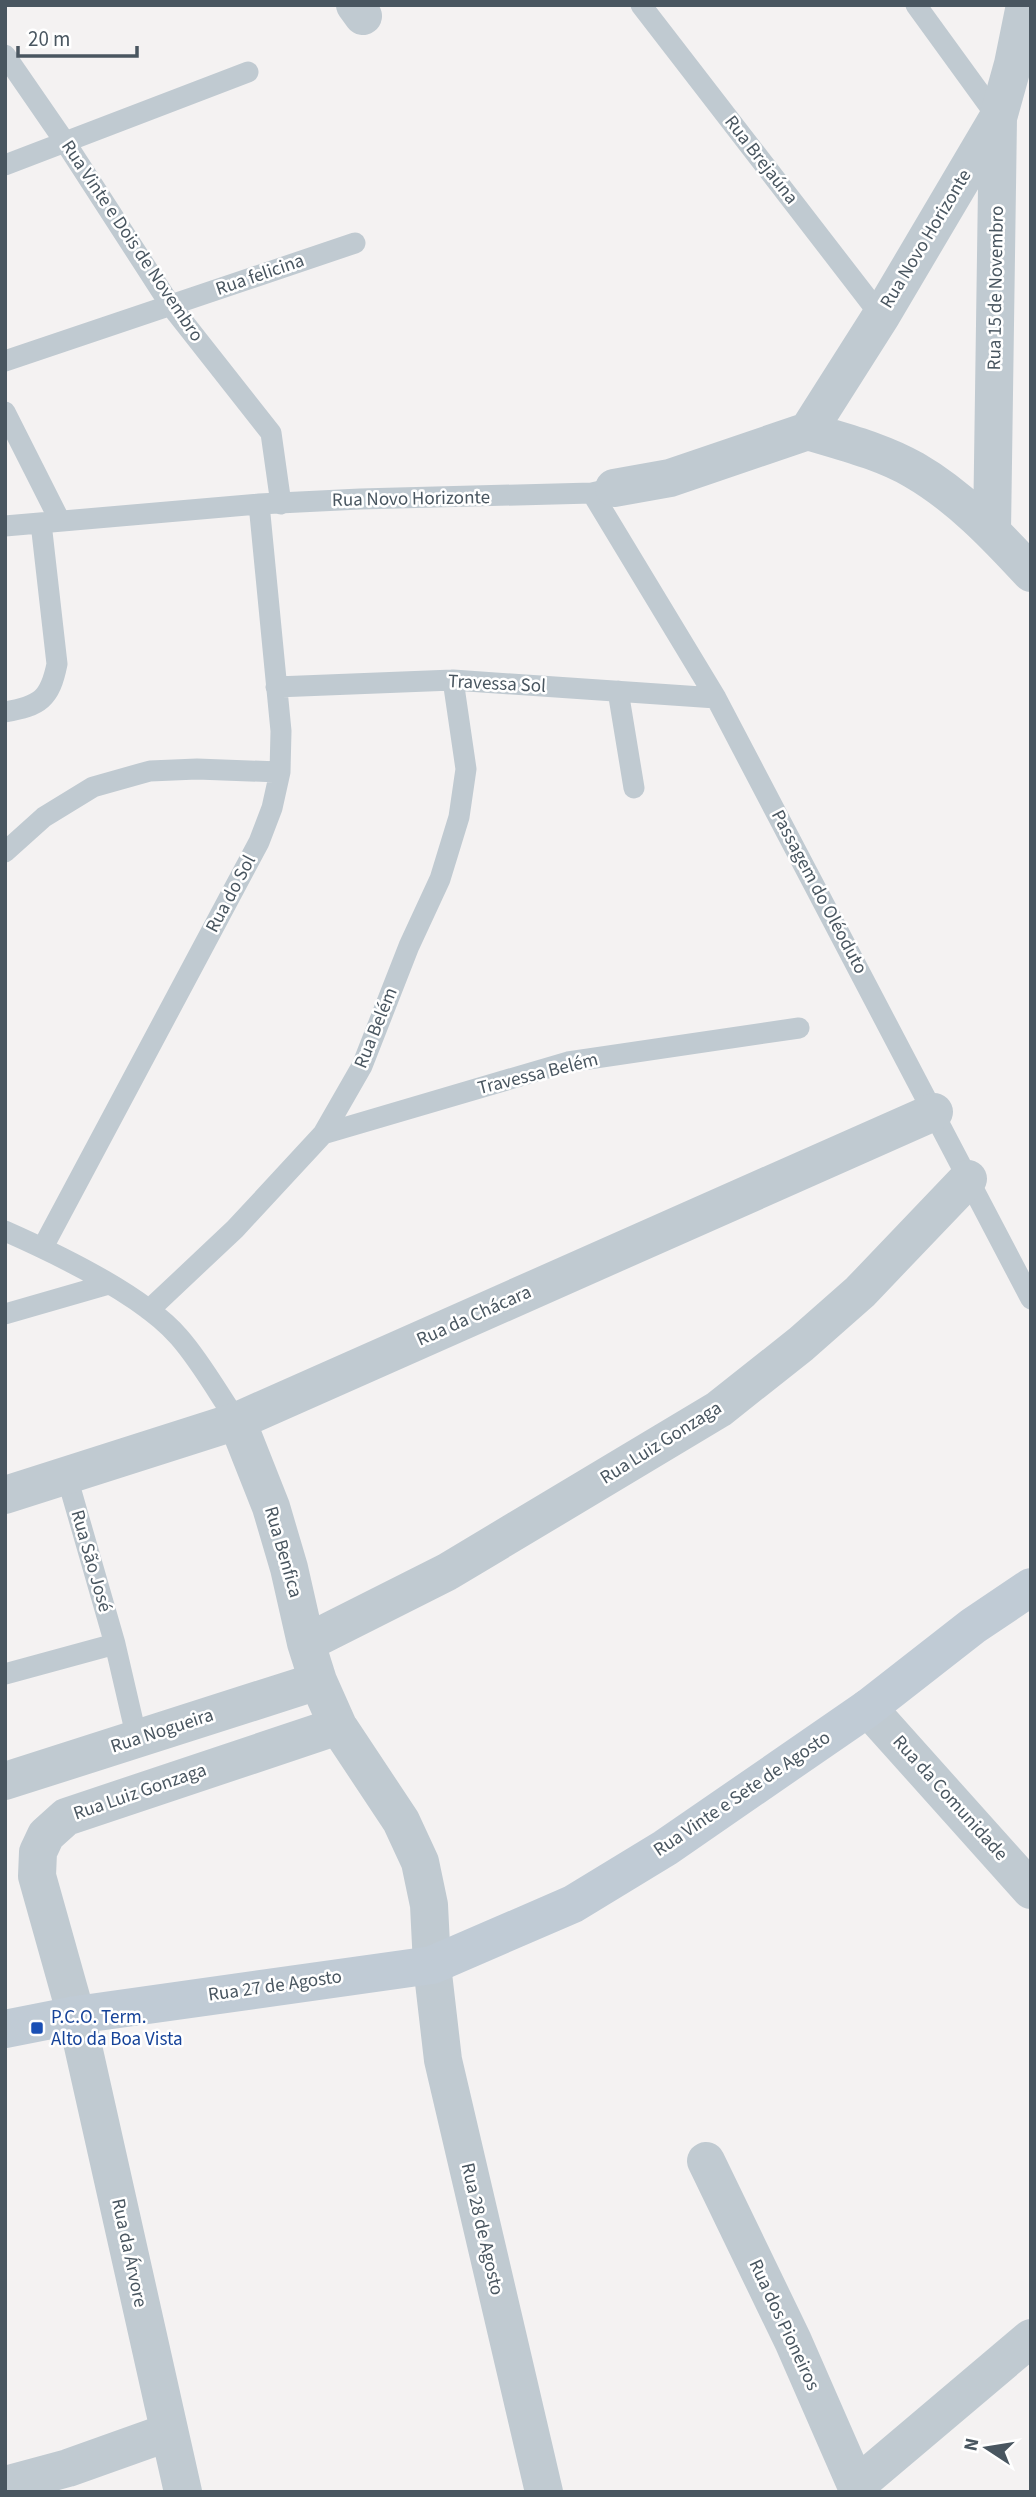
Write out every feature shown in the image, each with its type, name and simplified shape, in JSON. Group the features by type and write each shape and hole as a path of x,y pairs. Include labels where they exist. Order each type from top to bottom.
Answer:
{"street":[{"name":"Rua 15 de Novembro","path":"992,531 998,118 1022,65 1025,5"},
{"name":"Rua Novo Horizonte","path":"603,491 670,478 808,431 881,316 998,118"},
{"path":"808,431 876,452 913,470 943,489 992,531 1031,573"},
{"name":"Rua da Chácara","path":"5,1494 237,1421 934,1112"},
{"name":"Rua Luiz Gonzaga","path":"306,1643 447,1572 719,1409 801,1344 860,1292 968,1179"},
{"name":"Rua Benfica","path":"237,1421 271,1507 318,1681 338,1726 401,1821 420,1862 429,1905 432,1965"},
{"name":"Rua Vinte e Sete de Agosto","path":"432,1965 573,1904 665,1848 868,1708 973,1626 1031,1587"},
{"name":"Rua Nogueira","path":"5,1781 318,1681"},
{"name":"Rua da Comunidade","path":"868,1708 1027,1876"},
{"name":"Rua Luiz Gonzaga","path":"76,2015 37,1876 37,1852 46,1835 66,1817 338,1726"},
{"name":"Rua 27 de Agosto","path":"5,2029 76,2015 432,1965"},
{"name":"Rua 28 de Agosto","path":"432,1965 443,2060 544,2492"},
{"name":"Rua da Árvore","path":"76,2015 183,2492"},
{"name":"Rua dos Pioneiros","path":"706,2161 793,2341 858,2489"},
{"path":"858,2489 1031,2337"},
{"path":"5,2485 68,2468 169,2432"}],"lane":[{"name":"Rua Brejaúna","path":"641,5 881,316"},
{"path":"916,5 998,118"},
{"name":"Rua Vinte e Dois de Novembro","path":"5,55 171,306 271,433 281,504"},
{"path":"5,165 248,72"},
{"name":"Rua felicina","path":"5,361 355,243"},
{"path":"5,412 51,522 57,664 53,685 43,700 25,709 5,712"},
{"name":"Rua Novo Horizonte","path":"5,526 259,504 603,491"},
{"name":"Passagem do Oléoduto","path":"603,491 716,698 1031,1298"},
{"name":"Rua do Sol","path":"43,1247 259,842 272,808 280,772 281,731 259,504"},
{"name":"Travessa Sol","path":"276,687 453,680 716,698"},
{"name":"Rua Belém","path":"149,1310 235,1229 323,1134 362,1066 409,946 440,879 459,817 466,769 453,680"},
{"path":"618,691 634,788"},
{"path":"5,852 44,817 93,787 150,771 197,769 280,772"},
{"name":"Travessa Belém","path":"323,1134 568,1062 799,1028"},
{"name":"Rua Benfica","path":"5,1231 43,1247 149,1310 178,1336 237,1421"},
{"path":"5,1314 109,1284"},
{"name":"Rua São José","path":"67,1476 116,1644 137,1739"},
{"path":"5,1674 116,1644"}],"place":[{"name":"P.C.O. Term. Alto da Boa Vista","path":"37,2028"}]}
